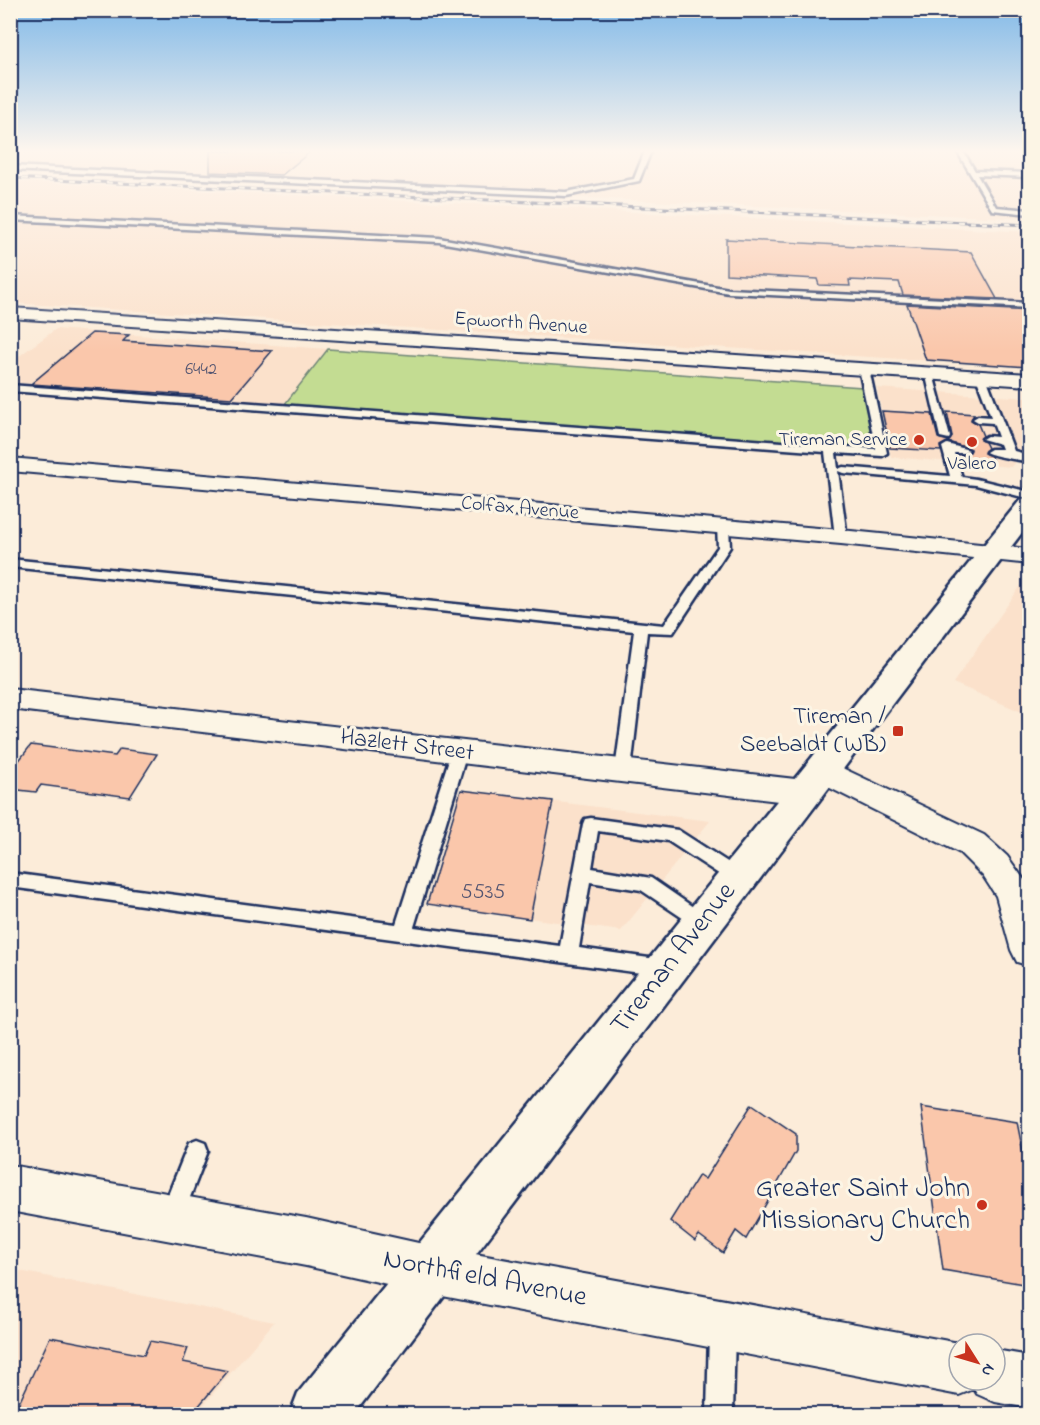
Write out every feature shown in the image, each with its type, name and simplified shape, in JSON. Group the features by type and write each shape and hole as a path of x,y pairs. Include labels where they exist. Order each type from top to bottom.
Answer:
{"street":[{"name":"Epworth Avenue","path":"10,313 1029,380"},
{"name":"Colfax Avenue","path":"10,464 841,537 1010,555"},
{"name":"Tireman Avenue","path":"319,1414 812,781 1010,555 1029,504"},
{"name":"Hazlett Street","path":"10,699 459,753 623,770 812,781 972,844 995,866 1013,891 1029,950"},
{"name":"Northfield Avenue","path":"10,1188 306,1242 432,1270 947,1367"},
{"path":"1007,1378 1029,1382"}],"lane":[{"path":"10,218 440,240 729,291 1029,306"},
{"path":"10,388 882,453 864,369"},
{"path":"927,374 957,480"},
{"path":"981,377 1009,453"},
{"path":"940,420 954,421"},
{"path":"981,423 999,425"},
{"path":"946,442 959,437"},
{"path":"987,439 1005,441"},
{"path":"946,442 964,450"},
{"path":"830,450 841,537"},
{"path":"991,452 1009,453 1029,459"},
{"path":"843,470 976,482 1029,496"},
{"path":"10,563 668,630 724,547 723,527"},
{"path":"623,770 641,628"},
{"path":"404,933 459,753"},
{"path":"568,955 591,824 672,836 737,877"},
{"path":"582,874 645,883 702,922"},
{"path":"10,880 666,969"},
{"path":"171,1218 196,1151"},
{"path":"720,1414 722,1324"}],"shaded area":[{"path":"10,218 739,218 1029,232 1029,367 11,303"},
{"path":"998,218 1030,218 1030,219"},
{"path":"56,329 328,349 284,405 11,382 11,362"},
{"path":"877,388 1029,398 1029,445 1011,467 891,457"},
{"path":"1027,577 1030,577 1029,715 953,683"},
{"path":"461,790 710,821 621,931 427,904"},
{"path":"10,1269 274,1322 196,1414 11,1414"}],"green space":[{"path":"328,349 862,387 874,449 284,405"}],"building":[{"path":"726,239 971,252 997,299 903,295 899,282 849,280 850,286 819,285 817,279 726,274"},
{"path":"907,304 1029,311 1029,367 926,360"},
{"path":"92,333 129,335 123,341 272,351 232,398 31,384"},
{"path":"882,411 932,414 938,438 949,441 952,436 947,412 974,414 971,420 978,424 983,436 980,440 985,442 988,448 984,453 991,456 992,461 963,458 962,455 970,452 971,449 948,442 940,446 941,451 890,448"},
{"path":"31,745 115,756 120,749 157,754 130,797 41,785 36,792 10,789 10,772"},
{"path":"461,790 553,801 530,919 427,904"},
{"path":"752,1104 796,1134 796,1151 746,1239 736,1231 723,1253 699,1235 695,1241 670,1221 699,1175 705,1179"},
{"name":"Greater Saint John Missionary Church","path":"921,1107 1017,1122 1029,1182 1029,1285 943,1270"},
{"path":"50,1337 144,1355 150,1341 188,1348 183,1362 228,1371 192,1414 14,1414"}],"railway":[{"path":"867,218 1030,225"}],"place":[{"name":"Tireman Service","path":"919,440"},
{"name":"Valero","path":"972,442"},
{"name":"Tireman / Seebaldt (WB)","path":"898,731"},
{"name":"Greater Saint John Missionary Church","path":"982,1205"}]}
